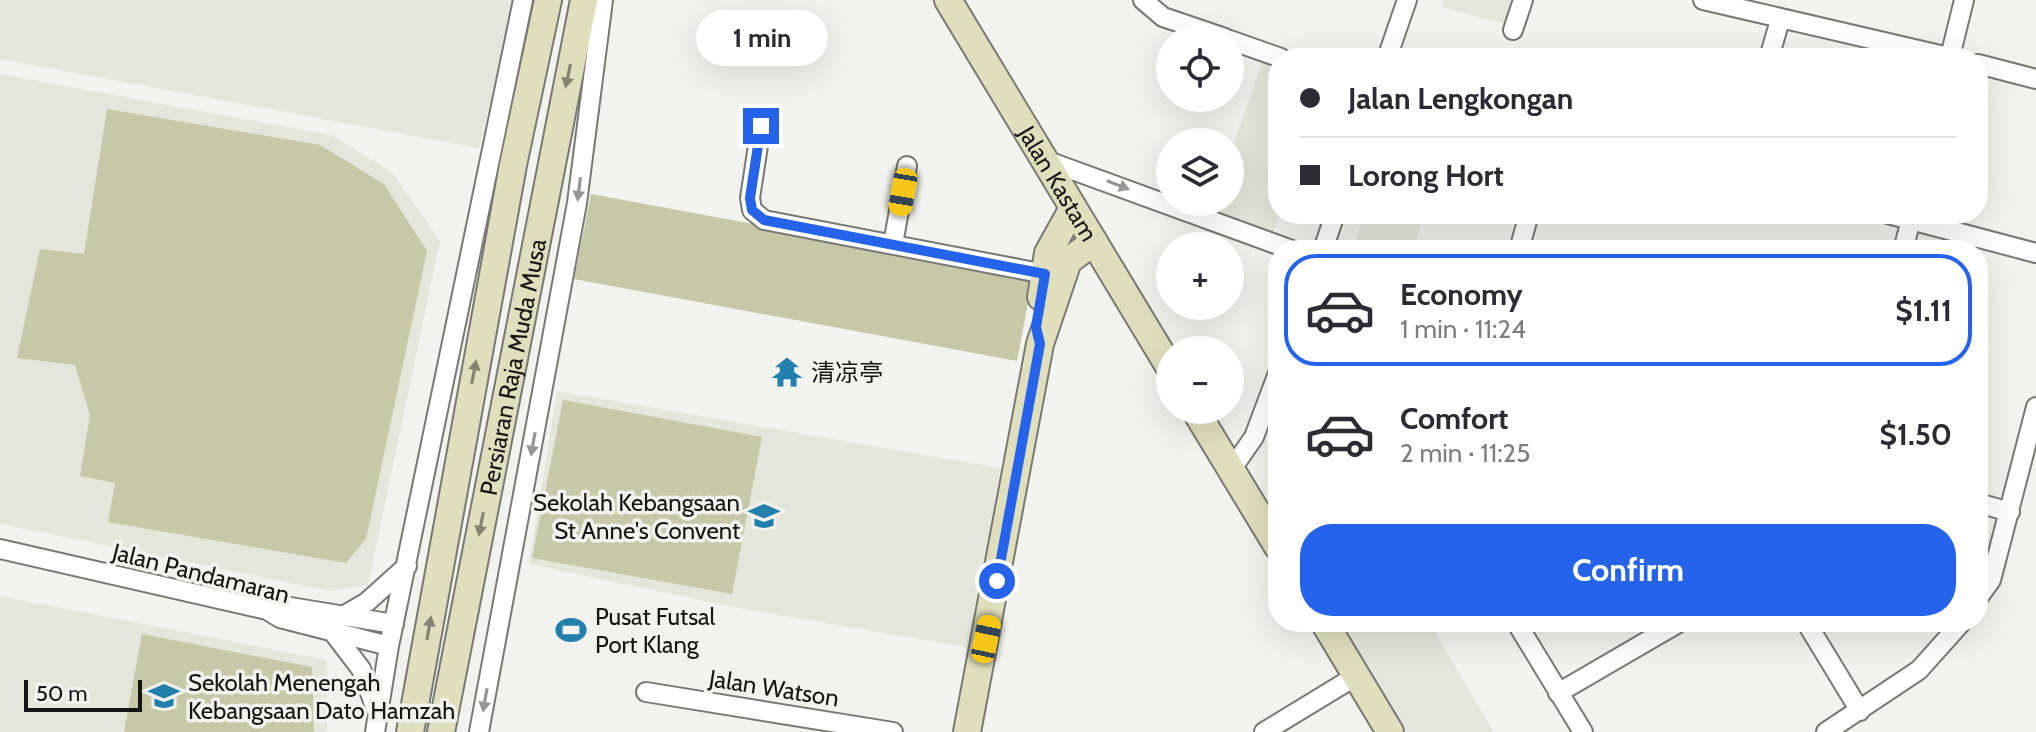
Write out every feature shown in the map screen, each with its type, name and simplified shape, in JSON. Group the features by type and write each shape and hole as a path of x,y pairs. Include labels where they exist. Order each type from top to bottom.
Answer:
{"main road":[{"name":"Persiaran Raja Muda Musa","path":"410,732 507,195 548,0"},
{"name":"Persiaran Raja Muda Musa","path":"441,732 584,0"},
{"name":"Jalan Kastam","path":"948,0 1156,345"},
{"path":"1040,344 1036,327 1048,253 1073,208"},
{"path":"967,732 1040,344 1068,261 1094,242"},
{"path":"1203,424 1268,531"},
{"path":"1330,632 1390,732"}],"street":[{"path":"375,732 389,646 502,89 523,0"},
{"path":"479,732 577,203 603,0"},
{"path":"1143,0 1163,17 1184,24"},
{"path":"1390,48 1407,0"},
{"path":"1513,30 1523,0"},
{"path":"1703,0 1906,48"},
{"path":"1953,48 1964,0"},
{"path":"1772,48 1780,20"},
{"path":"1244,45 1268,53"},
{"path":"1988,67 2036,79"},
{"path":"761,126 750,198 752,210 764,220 1045,274"},
{"path":"1045,160 1268,241"},
{"path":"893,244 907,166"},
{"path":"1926,224 1987,240"},
{"path":"1988,240 2036,253"},
{"path":"1231,470 1254,437 1268,400"},
{"path":"1988,584 2036,407"},
{"path":"1988,506 2010,512"},
{"name":"Jalan Pandamaran","path":"0,549 267,610 280,618 337,623 389,646"},
{"path":"337,623 367,602 407,566"},
{"path":"337,623 394,624"},
{"path":"337,623 361,669 377,712"},
{"path":"1522,632 1583,732"},
{"path":"1558,693 1663,632"},
{"path":"1812,632 1860,711"},
{"path":"1826,732 1919,670 1953,632"},
{"path":"1264,732 1356,676"},
{"name":"Jalan Watson","path":"646,692 893,732"}],"shaded area":[{"path":"0,0 515,0 479,148 0,59"},
{"path":"1443,0 1514,0 1509,25 1442,7"},
{"path":"1264,57 1268,59 1268,224 1276,224 1271,237 1214,216 1244,216 1244,128 1239,128"},
{"path":"0,74 331,135 392,172 440,241 368,585 331,591 0,524"},
{"path":"1361,224 1421,224 1417,240 1356,240"},
{"name":"Sekolah Kebangsaan St Anne's Convent","path":"557,391 1000,468 971,648 733,607 529,564"},
{"name":"Sekolah Menengah Kebangsaan Dato Hamzah","path":"0,596 327,660 327,732 0,732"},
{"path":"1341,632 1435,632 1494,732 1401,732"}],"green space":[{"path":"107,109 320,145 384,184 427,251 366,539 346,563 108,522 115,483 80,476 90,415 75,365 17,358 40,249 84,254"},
{"path":"591,194 1033,276 1017,361 574,279"},
{"path":"563,400 762,437 732,594 532,558"},
{"path":"142,634 312,667 314,732 124,732"}],"place":[{"name":"清凉亭","path":"787,372"},
{"name":"Sekolah Kebangsaan St Anne's Convent","path":"764,516"},
{"name":"Pusat Futsal Port Klang","path":"571,630"},
{"name":"Sekolah Menengah Kebangsaan Dato Hamzah","path":"164,696"}],"route":[{"path":"761,126 750,198 752,210 764,220 1045,274 1036,327 1040,344 1009,498 997,581"}]}
